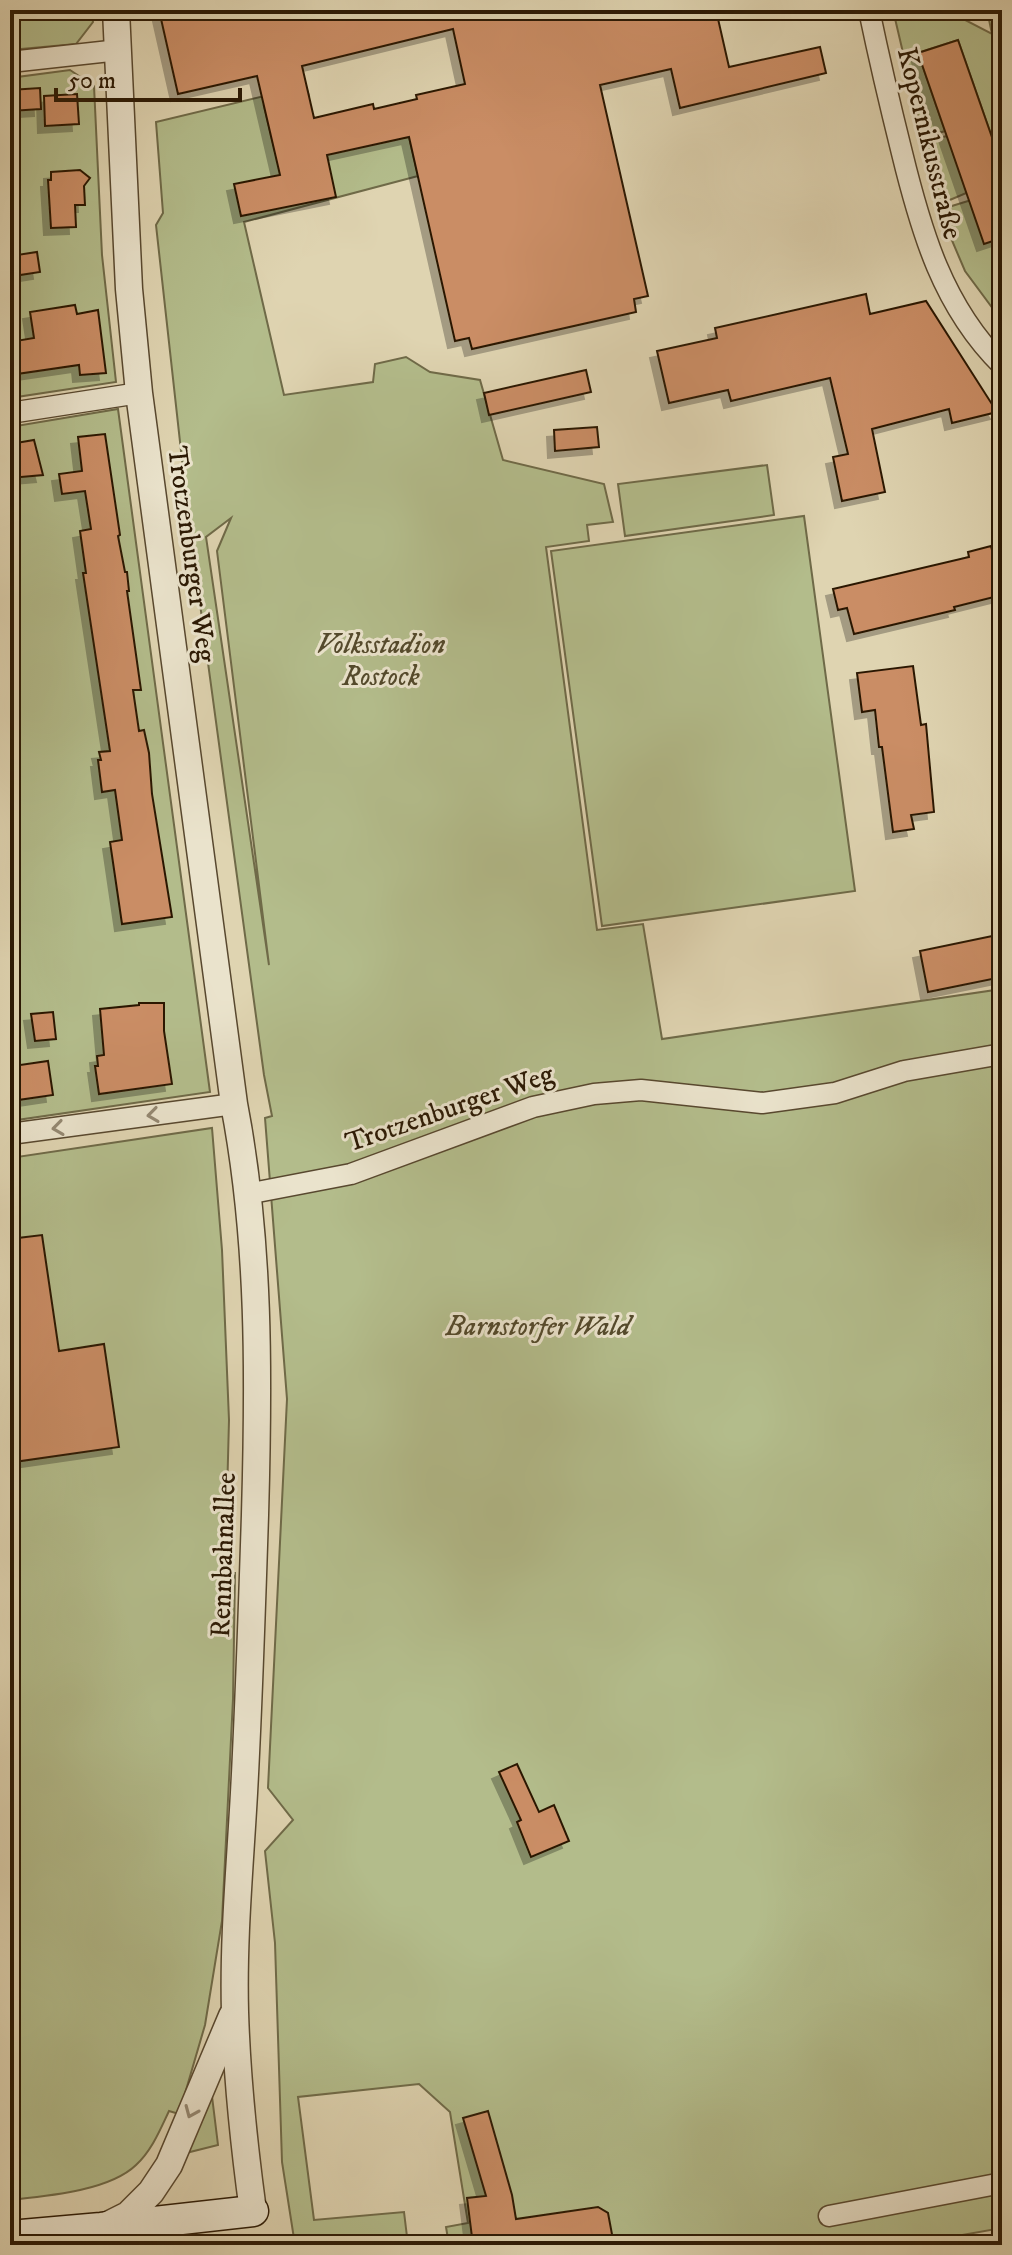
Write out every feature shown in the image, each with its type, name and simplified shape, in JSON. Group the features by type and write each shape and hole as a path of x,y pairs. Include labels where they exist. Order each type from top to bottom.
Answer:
{"main road":[{"path":"23,2238 253,2211"}],"street":[{"name":"Trotzenburger Weg","path":"116,10 129,289 139,393 226,1105"},
{"name":"Kopernikusstraße","path":"869,10 917,217 931,257 968,326 1002,365"},
{"path":"10,62 119,50"},
{"path":"10,413 139,393"},
{"name":"Trotzenburger Weg","path":"247,1194 351,1174 533,1107 594,1094 641,1090 762,1103 835,1093 904,1071 1002,1054"},
{"path":"10,1134 226,1105"},
{"name":"Rennbahnallee","path":"226,1105 247,1194 254,1264 259,1383 235,2010 238,2084 253,2211"},
{"name":"Rennbahnallee","path":"101,2228 128,2215 151,2192 163,2174 235,2010"},
{"path":"829,2216 1002,2183"}],"green space":[{"path":"10,10 91,10 93,22 76,44 10,50"},
{"path":"893,10 946,10 992,34 987,10 1002,10 1002,166 958,40 918,53 945,131 923,138"},
{"path":"70,70 94,86 102,255 116,382 10,398 10,78"},
{"name":"Barnstorfer Wald","path":"306,86 309,96 264,106 275,152 409,137 418,176 244,222 284,395 373,382 375,364 406,357 430,372 480,380 503,460 604,484 613,522 587,525 589,541 546,547 597,930 643,924 662,1039 1002,989 1002,2228 876,2245 449,2245 446,2227 468,2223 450,2112 419,2084 298,2097 314,2220 404,2212 408,2245 295,2245 282,2162 275,1943 265,1851 293,1820 268,1788 287,1399 265,1118 272,1116 189,523 156,225 163,213 156,122","holes":["231,518 217,551 269,965 206,537"]},
{"path":"947,136 971,191 938,205 923,142"},
{"path":"973,201 1002,238 1002,321 965,271 939,210"},
{"path":"118,409 210,1092 10,1121 10,427"},
{"path":"767,465 774,515 625,536 618,484"},
{"path":"804,516 855,891 602,926 551,551"},
{"path":"212,1128 222,1250 229,1420 225,1573 235,1573 233,1699 222,1921 205,2025 179,2114 169,2111 151,2146 136,2165 110,2181 94,2186 10,2200 10,1158"},
{"path":"210,2080 218,2145 182,2154"}],"building":[{"path":"159,10 716,10 729,67 820,47 826,73 680,108 671,69 600,85 648,296 634,299 636,312 472,349 469,338 455,341 409,137 327,155 336,197 241,216 234,184 280,175 257,76 178,94","holes":["453,29 465,84 374,109 373,104 314,118 302,66"]},
{"path":"958,40 1002,166 1002,238 984,244 918,53"},
{"path":"40,88 41,109 10,111 10,90"},
{"path":"77,94 79,124 45,126 44,96"},
{"path":"80,170 90,178 84,186 85,205 75,205 76,227 51,228 48,180 51,180 51,172"},
{"path":"37,252 40,272 20,275 17,255"},
{"path":"866,294 870,314 926,301 997,412 952,423 949,409 872,429 885,492 842,501 833,457 848,454 830,378 731,401 728,390 669,403 657,351 717,338 715,328"},
{"path":"75,305 77,314 98,310 106,373 80,375 79,365 10,375 10,342 34,338 30,312"},
{"path":"586,370 591,392 489,415 484,393"},
{"path":"597,427 599,447 555,451 554,430"},
{"path":"105,434 118,536 127,572 141,690 133,690 139,731 144,730 149,753 152,794 172,917 122,924 110,842 122,840 115,790 102,792 99,752 110,751 83,573 86,573 80,531 91,529 85,491 62,494 59,474 82,471 78,437"},
{"path":"34,440 43,475 10,478 10,444"},
{"path":"991,546 994,558 1002,556 1002,595 954,607 955,610 854,634 847,608 838,610 833,589 969,557 968,552"},
{"path":"913,666 921,725 926,724 934,812 911,815 914,829 893,832 875,710 862,712 857,673"},
{"path":"1002,934 1002,977 928,992 920,951"},
{"path":"164,1003 164,1031 172,1084 99,1094 95,1066 98,1066 97,1056 104,1055 100,1009"},
{"path":"53,1012 56,1039 35,1041 31,1014"},
{"path":"48,1061 53,1095 18,1100 13,1066"},
{"path":"42,1235 59,1351 104,1344 119,1447 14,1462 10,1433 10,1239"},
{"path":"517,1764 539,1812 554,1805 569,1841 531,1857 517,1822 521,1820 499,1772"},
{"path":"488,2111 516,2219 598,2207 608,2213 614,2245 473,2245 467,2198 486,2196 463,2118"}],"park label":[{"name":"Volksstadion Rostock","path":"381,659"}]}
